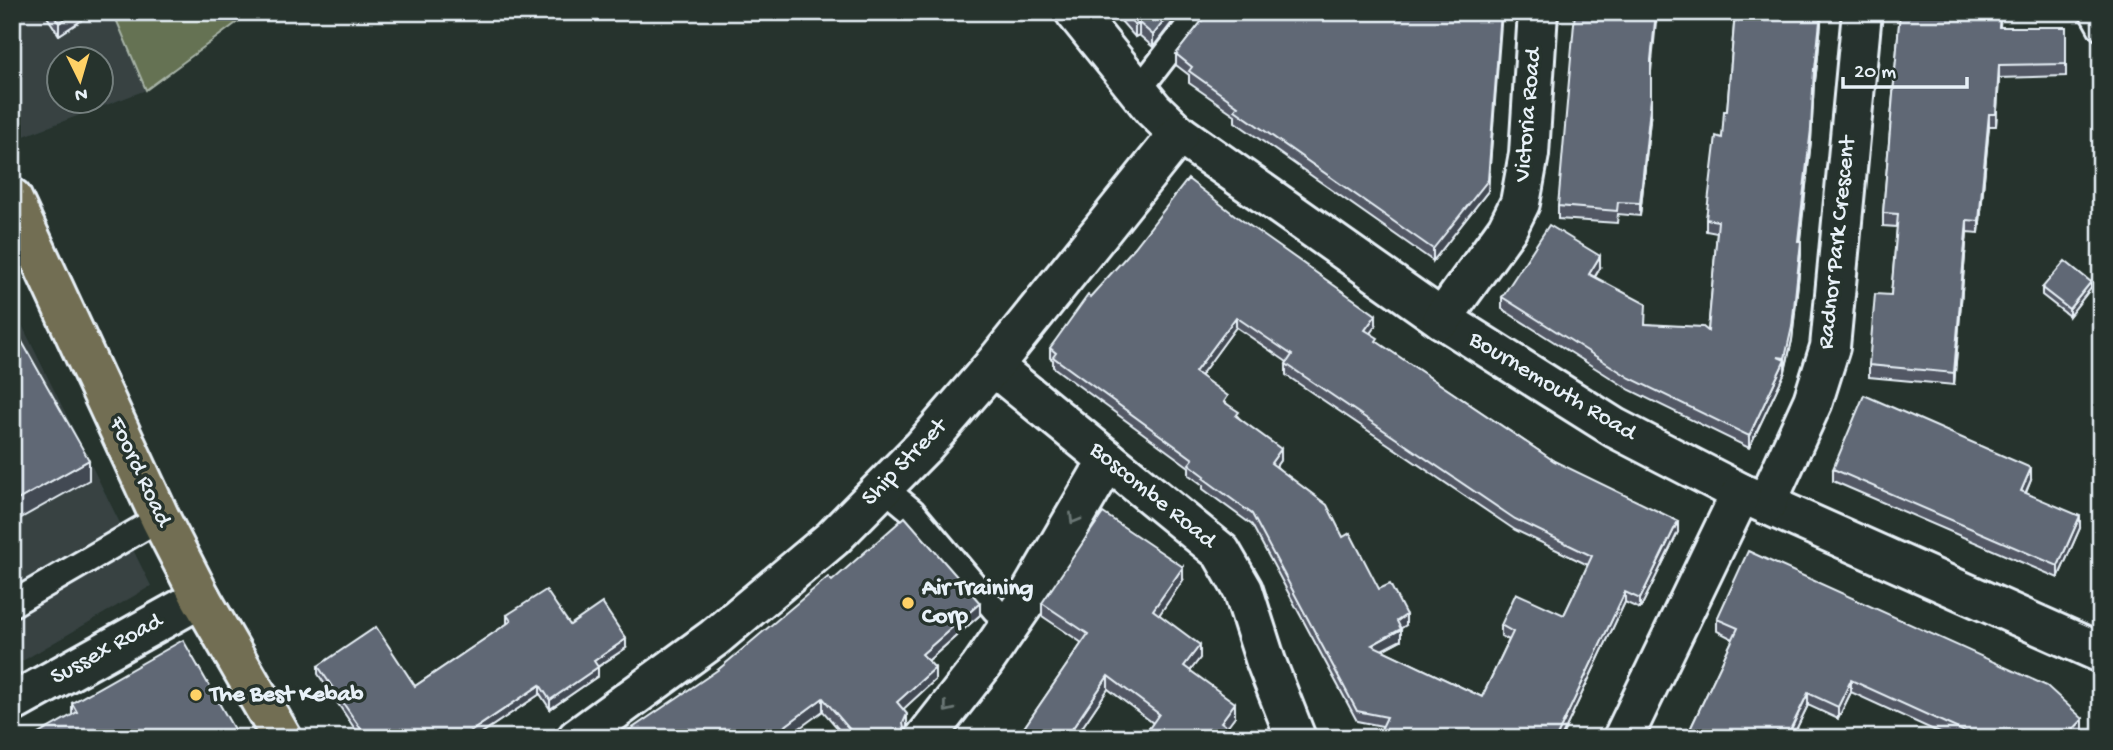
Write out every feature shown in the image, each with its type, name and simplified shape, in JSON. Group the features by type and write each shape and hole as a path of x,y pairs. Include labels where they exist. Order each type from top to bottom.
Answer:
{"main road":[{"name":"Foord Road","path":"12,198 160,518 201,598 282,738"}],"street":[{"name":"Bournemouth Road","path":"1075,12 1153,109 1179,134 1442,320 1615,428 1754,499 2101,653"},
{"name":"Victoria Road","path":"1442,320 1507,229 1520,202 1529,154 1538,12"},
{"name":"Radnor Park Crescent","path":"1622,738 1754,499 1813,401 1830,347 1862,12"},
{"name":"Ship Street","path":"578,738 714,638 832,538 923,447 993,366 1179,134"},
{"name":"Boscombe Road","path":"993,366 1221,552 1243,590 1266,662 1296,738"},
{"path":"925,738 980,668 1024,604 1108,460"},
{"name":"Sussex Road","path":"12,703 201,598"}],"lane":[{"path":"1138,90 1199,12"},
{"path":"2092,12 2101,28"},
{"path":"883,487 912,511 995,610"},
{"path":"12,604 160,518"}],"shaded area":[{"path":"12,12 114,12 146,90 116,101 116,46 46,46 46,116 77,116 24,136 12,144"},
{"path":"12,305 151,586 12,667"}],"green space":[{"path":"113,12 251,12 146,90"}],"building":[{"path":"52,12 76,12 59,23"},
{"path":"1124,12 1171,12 1153,35 1139,23 1135,25"},
{"path":"1209,12 1501,12 1488,180 1433,249 1235,110 1238,106 1189,71 1192,67 1176,54"},
{"path":"1575,12 1656,12 1651,60 1651,98 1640,203 1618,202 1617,211 1558,206"},
{"path":"1735,12 1821,12 1792,327 1785,358 1778,357 1785,360 1749,436 1630,378 1502,297 1549,225 1600,256 1589,274 1646,304 1645,324 1703,327 1708,331 1718,221 1706,219 1716,136 1722,138 1724,111 1727,111"},
{"path":"1900,12 2000,12 1999,27 2066,27 2066,64 1999,65 1996,114 1989,114 1979,221 1967,220 1954,373 1869,365 1875,294 1891,295 1898,214 1883,213"},
{"path":"1188,179 1376,315 1365,330 1378,338 1376,341 1554,461 1678,521 1640,599 1625,592 1556,738 1377,738 1387,717 1357,711 1252,514 1203,478 1205,476 1189,464 1193,459 1053,357 1056,353 1050,348 1088,295 1090,297 1135,247","holes":["1236,317 1292,355 1286,364 1515,519 1592,556 1564,615 1516,593 1501,625 1513,632 1482,697 1372,645 1401,629 1397,621 1406,615 1390,584 1379,589 1350,533 1343,537 1327,505 1271,463 1281,449 1236,416 1239,412 1224,402 1228,396 1195,372"]},
{"path":"2065,261 2091,282 2069,309 2042,288"},
{"path":"12,324 89,460 12,503"},
{"path":"1864,395 2031,468 2021,491 2080,516 2058,566 1833,469"},
{"path":"1103,513 1183,567 1153,610 1200,645 1184,666 1235,703 1221,722 1243,738 1152,738 1146,733 1159,714 1108,676 1066,738 1017,738 1088,634 1042,603"},
{"path":"905,517 980,603 922,654 935,668 897,702 907,714 903,723 908,738 857,738 823,698 769,738 618,738 719,669 828,577 832,581"},
{"path":"1748,551 2047,686 2083,719 2068,735 2071,738 1978,738 1851,680 1838,707 1808,693 1787,736 1777,731 1774,738 1686,738 1738,628 1717,619"},
{"path":"546,590 570,625 602,603 626,639 594,661 598,667 550,700 540,685 461,738 367,738 318,666 376,627 415,686 511,621 507,615"},
{"path":"183,640 239,738 31,738 77,712 72,703"},
{"path":"988,732 994,738 983,738"}],"place":[{"name":"Air Training Corp","path":"908,603"},
{"name":"The Best Kebab","path":"196,695"}]}
